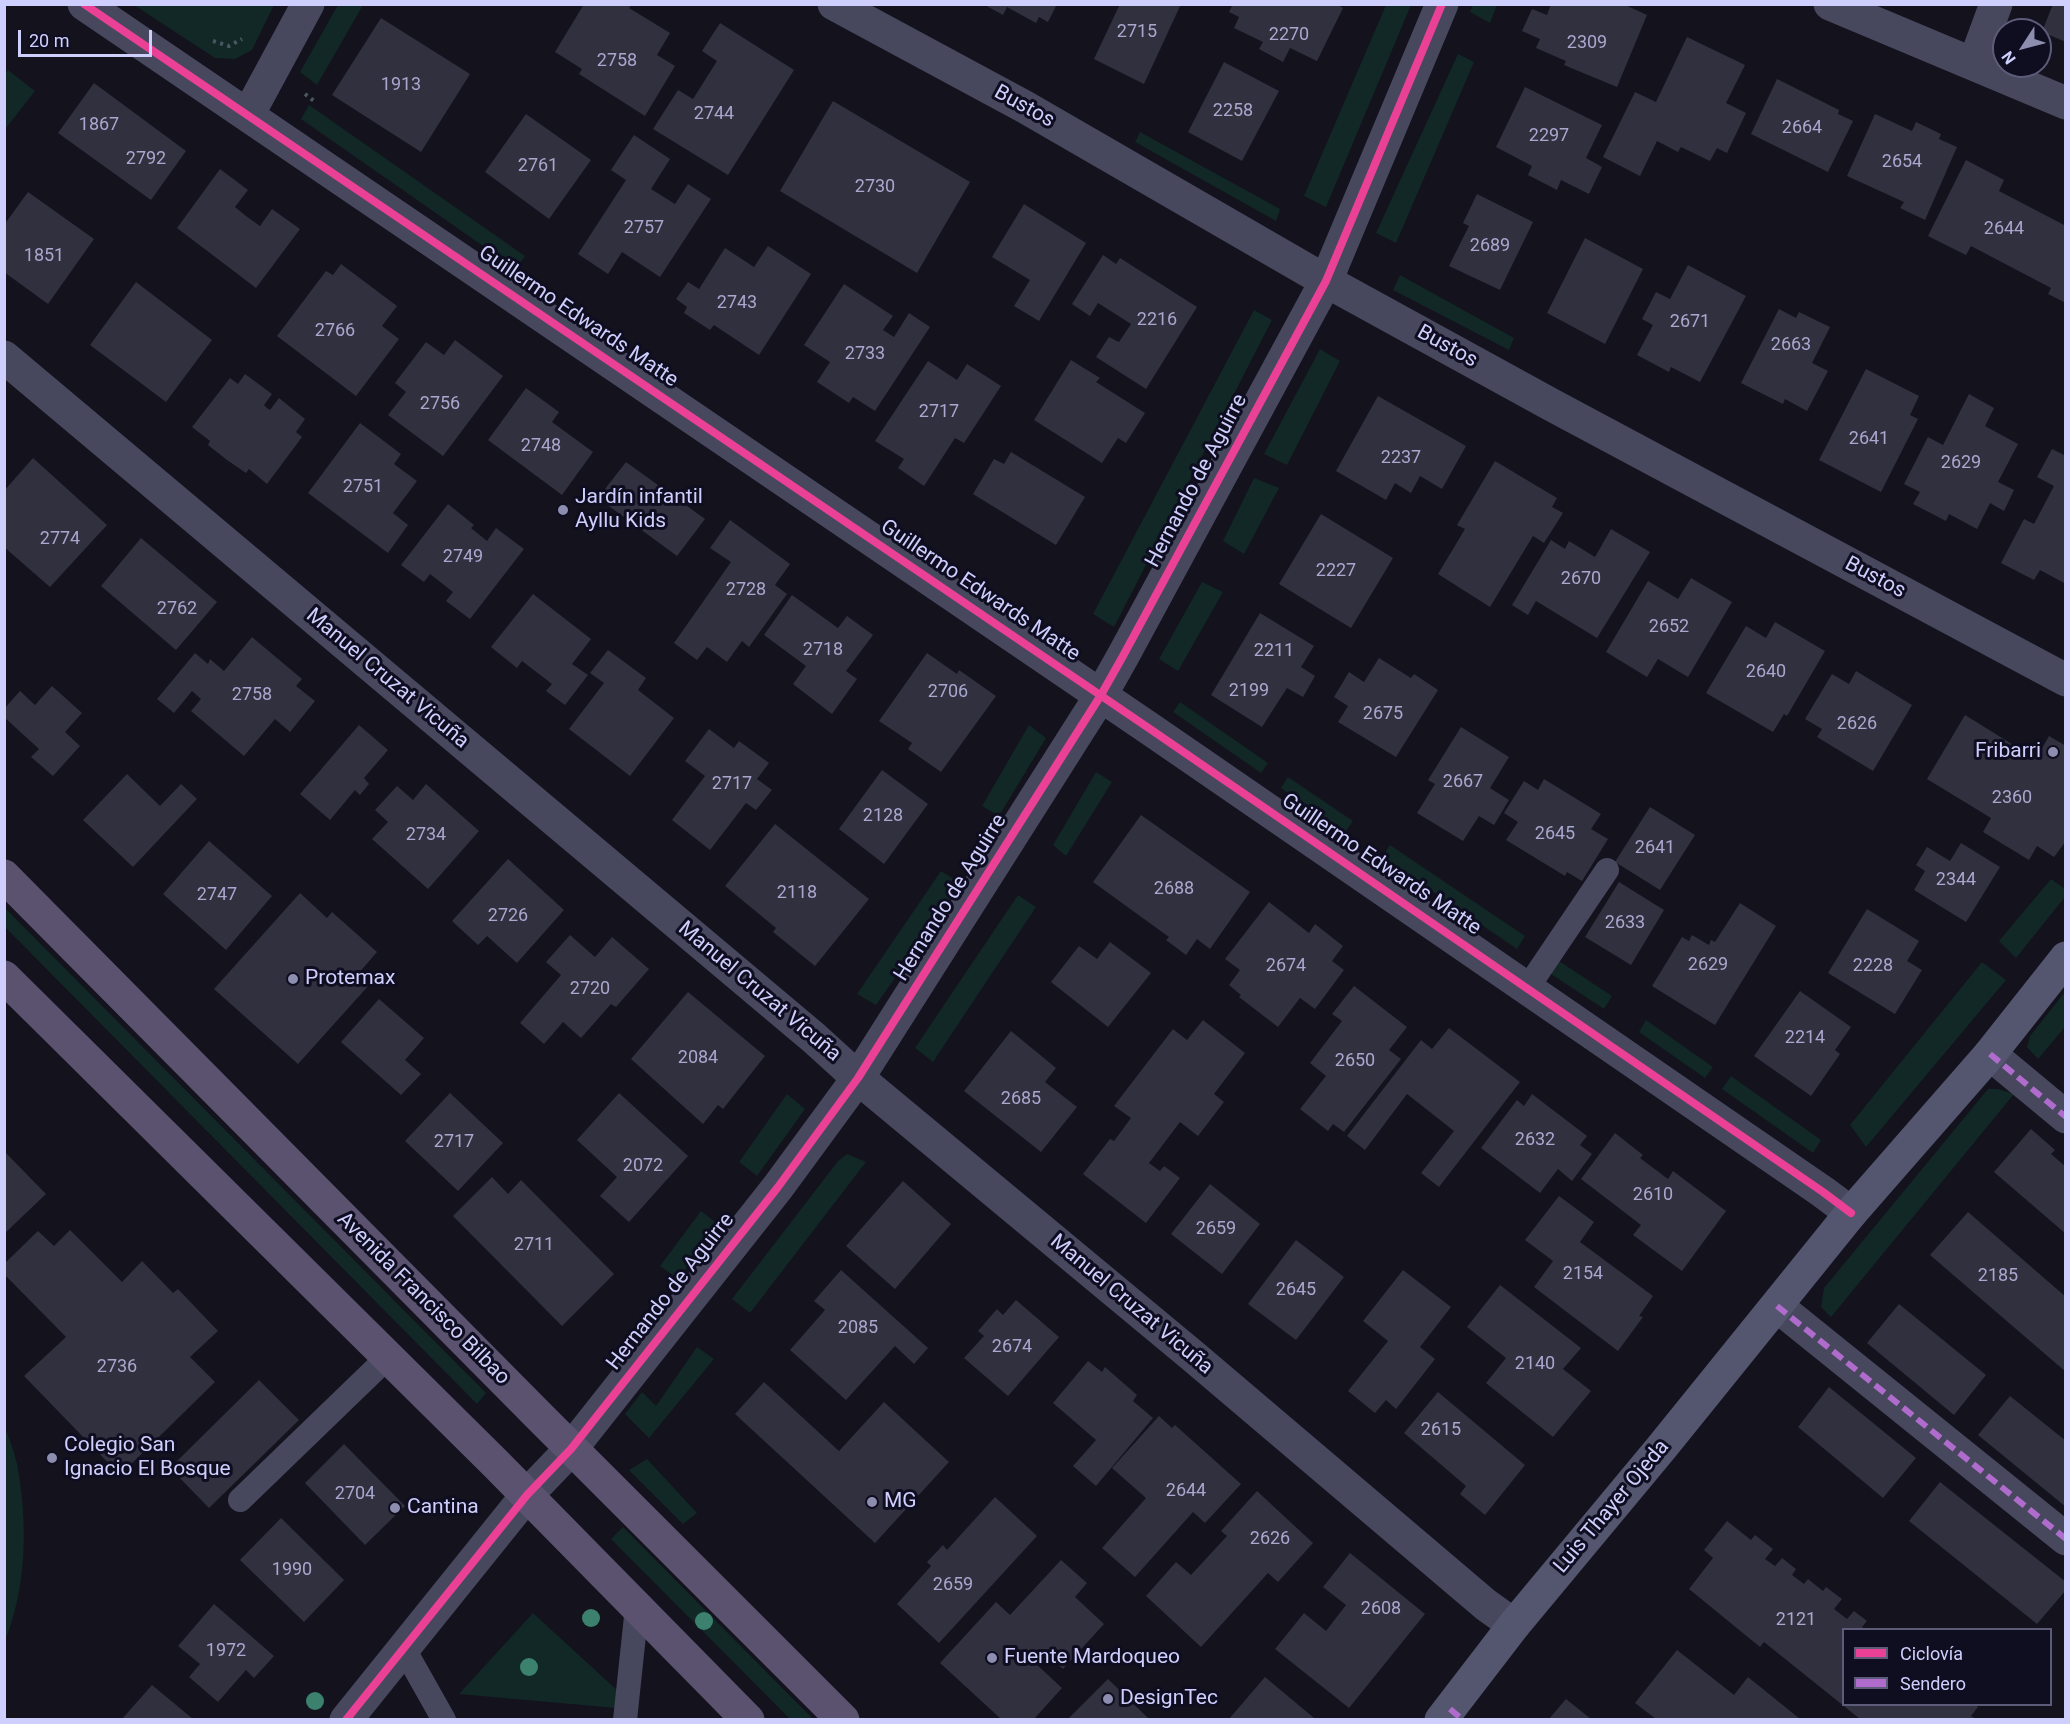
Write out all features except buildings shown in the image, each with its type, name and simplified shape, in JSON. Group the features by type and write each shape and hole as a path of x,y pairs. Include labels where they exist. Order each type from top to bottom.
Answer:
{"main road":[{"name":"Avenida Francisco Bilbao","path":"4,876 571,1449 843,1719"},
{"path":"4,977 528,1495 748,1719"}],"street":[{"name":"Guillermo Edwards Matte","path":"84,4 1528,987 1851,1213"},
{"path":"248,115 308,4"},
{"name":"Bustos","path":"834,4 1025,107 1326,281 1561,410 2066,680"},
{"name":"Hernando de Aguirre","path":"346,1719 528,1495 571,1449 777,1187 858,1078 1101,695 1326,281 1442,4"},
{"path":"1830,4 2066,104"},
{"path":"1974,64 1996,4"},
{"name":"Manuel Cruzat Vicuña","path":"4,357 814,1038 858,1078 1221,1380 1486,1605 1514,1625"},
{"name":"Luis Thayer Ojeda","path":"1452,1716 1514,1625 1851,1213 1990,1054 2066,958"},
{"path":"1990,1054 2066,1117"},
{"path":"1777,1306 2066,1539"}],"lane":[{"path":"1528,987 1607,870"},
{"path":"240,1500 387,1357"},
{"path":"626,1719 637,1607"},
{"path":"404,1649 444,1719"}],"path":[{"path":"211,40 229,46 246,36"}],"green space":[{"path":"134,5 274,5 252,50 235,59 215,58"},
{"path":"338,5 363,5 317,85 300,72"},
{"path":"1386,5 1411,5 1326,207 1304,196"},
{"path":"1473,5 1497,5 1490,23 1470,12"},
{"path":"1458,54 1474,62 1396,243 1376,233"},
{"path":"8,70 35,91 6,128 4,127 4,75"},
{"path":"309,105 525,256 516,269 301,119"},
{"path":"1140,132 1280,209 1276,221 1135,142"},
{"path":"1400,275 1514,338 1509,350 1393,290"},
{"path":"1254,310 1272,320 1114,627 1093,614"},
{"path":"1320,349 1340,361 1287,465 1264,454"},
{"path":"1254,478 1279,488 1244,554 1223,541"},
{"path":"1202,582 1223,592 1178,671 1159,659"},
{"path":"1180,702 1268,763 1261,773 1173,712"},
{"path":"1029,725 1046,738 999,816 982,806"},
{"path":"1096,772 1112,782 1066,856 1053,845"},
{"path":"1288,777 1353,821 1345,832 1281,788"},
{"path":"1390,845 1525,936 1517,949 1382,857"},
{"path":"941,871 961,884 876,1005 857,994"},
{"path":"2051,879 2065,889 2065,897 2016,958 1999,941"},
{"path":"1018,895 1036,907 933,1062 915,1048"},
{"path":"5,908 486,1393 477,1404 5,927"},
{"path":"1559,961 1612,996 1604,1009 1551,974"},
{"path":"1982,962 2006,980 1866,1147 1850,1125"},
{"path":"2065,992 2065,1027 2038,1059 2027,1047 2030,1036"},
{"path":"1646,1020 1713,1067 1705,1078 1639,1032"},
{"path":"1731,1076 1821,1140 1813,1153 1722,1089"},
{"path":"1988,1089 1998,1089 2014,1094 1831,1317 1821,1307 1824,1288"},
{"path":"787,1094 805,1109 757,1176 739,1162"},
{"path":"847,1154 866,1162 750,1313 732,1299 838,1161"},
{"path":"701,1211 719,1225 678,1279 660,1266"},
{"path":"697,1347 714,1359 649,1438 625,1414 642,1392 656,1406"},
{"path":"4,1425 17,1464 24,1531 18,1598 5,1641"},
{"path":"647,1459 697,1513 683,1524 629,1470"},
{"path":"623,1527 813,1719 790,1719 611,1539"},
{"path":"533,1613 618,1691 616,1708 459,1694"}],"marked path":[{"path":"1990,1054 2066,1117"},
{"path":"1777,1306 2066,1539"},
{"path":"1450,1709 1463,1720"}],"cycle path":[{"path":"84,4 1153,731 1851,1213"},
{"path":"346,1720 527,1495 571,1449 778,1187 858,1078 1101,695 1123,656 1326,281 1442,4"}],"place":[{"name":"Jardín infantil Ayllu Kids","path":"563,510"},
{"name":"Fribarri","path":"2053,752"},
{"name":"Protemax","path":"293,979"},
{"name":"Colegio San Ignacio El Bosque","path":"52,1458"},
{"name":"MG","path":"872,1502"},
{"name":"Cantina","path":"395,1508"},
{"name":"Fuente Mardoqueo","path":"992,1658"},
{"name":"DesignTec","path":"1108,1699"}]}
